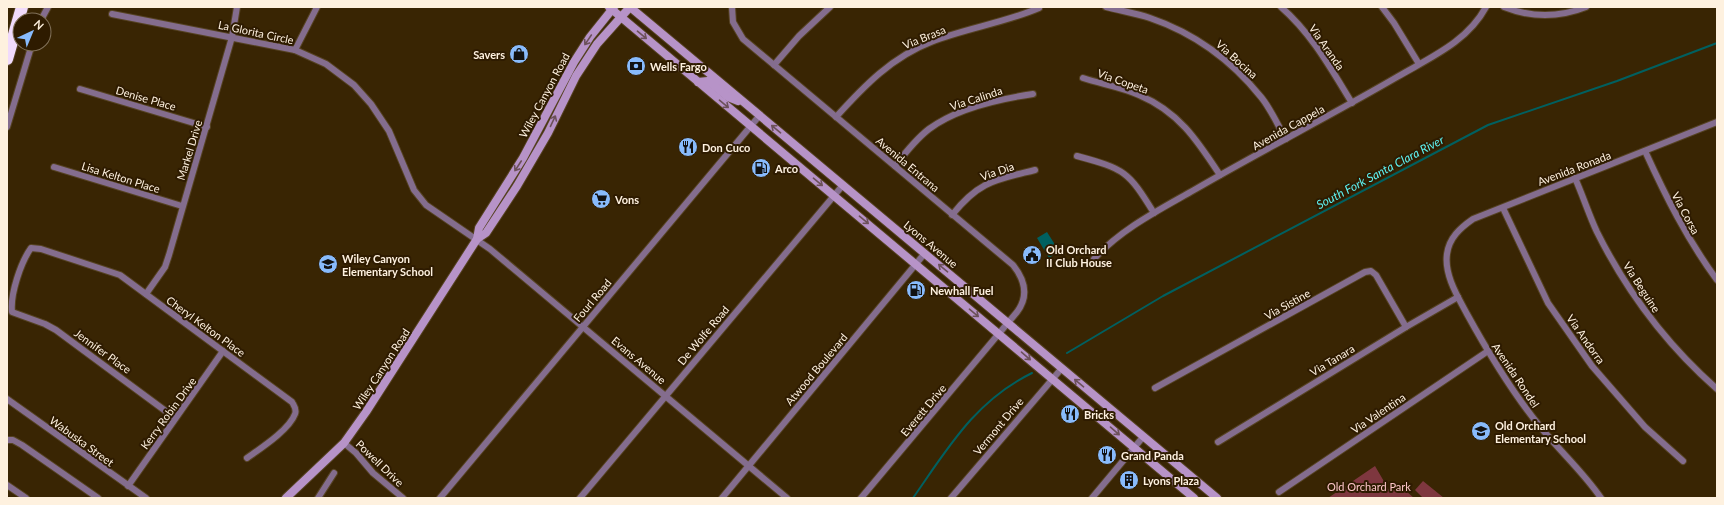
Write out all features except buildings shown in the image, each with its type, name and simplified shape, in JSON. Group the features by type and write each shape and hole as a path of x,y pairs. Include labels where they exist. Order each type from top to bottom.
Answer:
{"highway":[{"path":"7,59 22,7"}],"main road":[{"name":"Wiley Canyon Road","path":"477,239 486,233 510,197 538,150 576,76 597,44 630,7"},
{"name":"Lyons Avenue","path":"630,7 1217,498"},
{"name":"Wiley Canyon Road","path":"286,498 344,443 370,406 477,239 479,228 529,146 574,62 590,37 612,8"},
{"path":"612,8 698,82 1194,498"},
{"path":"698,82 708,81 728,96 747,104"},
{"path":"529,146 538,150"},
{"path":"501,192 510,197"},
{"path":"490,209 498,215"}],"street":[{"name":"Markel Drive","path":"146,294 165,267 232,37 237,7"},
{"path":"295,50 317,7"},
{"name":"Avenida Entrana","path":"732,7 733,22 743,39 1013,265 1021,276 1025,288 1022,303 999,334"},
{"path":"774,65 799,36 830,7"},
{"name":"Via Bocina","path":"1106,7 1150,18 1182,31 1212,48 1242,75 1262,98 1286,139"},
{"name":"Via Aranda","path":"1281,7 1292,16 1319,49 1352,103"},
{"path":"1382,7 1394,23 1419,64"},
{"name":"Avenida Cappela","path":"1094,259 1107,245 1154,213 1352,103 1456,43 1474,27 1486,7"},
{"path":"1504,7 1530,15 1555,16 1569,14 1586,7"},
{"name":"Via Brasa","path":"836,117 873,78 902,56 931,42 1023,15 1039,8"},
{"name":"La Glorita Circle","path":"112,14 295,50 326,64 354,85 371,104 389,131 414,190 426,205 477,239"},
{"path":"7,127 30,52"},
{"name":"Via Copeta","path":"1083,78 1138,94 1162,107 1180,121 1198,140 1220,175"},
{"name":"Denise Place","path":"80,89 207,127"},
{"name":"Via Calinda","path":"895,166 911,146 928,130 946,119 972,108 1033,94"},
{"name":"Fourl Road","path":"440,498 760,115"},
{"name":"Avenida Ronada","path":"1449,246 1453,237 1473,219 1717,123"},
{"name":"Via Corsa","path":"1645,151 1669,203 1694,249 1717,280"},
{"path":"1077,156 1111,165 1124,172 1135,182 1154,213"},
{"name":"Lisa Kelton Place","path":"54,167 182,206"},
{"name":"Via Dia","path":"952,215 976,189 998,179 1035,170"},
{"name":"Via Beguine","path":"1575,178 1597,231 1623,279 1656,326 1693,368 1717,389"},
{"name":"De Wolfe Road","path":"580,498 842,185"},
{"name":"Via Andorra","path":"1503,208 1548,302 1592,366 1645,427 1683,461"},
{"name":"Evans Avenue","path":"477,239 787,498"},
{"name":"Avenida Rondel","path":"1449,246 1447,267 1458,297 1488,351 1532,415 1602,498"},
{"name":"Cheryl Kelton Place","path":"12,312 11,300 26,255 31,248 41,249 120,275 292,402 296,409 295,414 277,436 247,458"},
{"name":"Atwood Boulevard","path":"722,498 925,253"},
{"name":"Via Sistine","path":"1155,388 1365,272 1371,271 1376,275 1406,327"},
{"name":"Via Tanara","path":"1218,442 1406,327 1458,297"},
{"name":"Jennifer Place","path":"12,312 45,324 56,330 175,418"},
{"name":"Everett Drive","path":"861,498 999,334"},
{"name":"Kerry Robin Drive","path":"128,486 223,351"},
{"name":"Via Valentina","path":"1279,492 1488,351"},
{"name":"Vermont Drive","path":"951,498 1062,368"},
{"name":"Wabuska Street","path":"7,399 146,498"},
{"path":"1092,498 1143,437"},
{"path":"7,440 13,440 22,445 98,498"},
{"name":"Powell Drive","path":"344,443 356,453 373,472 403,498"},
{"path":"318,498 334,474"},
{"path":"7,485 26,498"}],"green space":[{"name":"Old Orchard Park","path":"1375,466 1389,490 1399,485 1414,498 1328,498"},
{"path":"1423,481 1444,498 1423,498 1415,490"}],"water":[{"path":"1047,232 1059,251 1049,258 1037,238"}],"waterway":[{"name":"South Fork Santa Clara River","path":"1067,353 1163,296 1488,125 1617,81 1717,43"},
{"name":"South Fork Santa Clara River","path":"913,498 938,461 964,427 994,397 1012,384 1032,373"}],"place":[{"name":"Savers","path":"519,54"},
{"name":"Wells Fargo","path":"636,66"},
{"name":"Don Cuco","path":"688,147"},
{"name":"Arco","path":"761,168"},
{"name":"Vons","path":"601,199"},
{"name":"Old Orchard II Club House","path":"1032,255"},
{"name":"Wiley Canyon Elementary School","path":"328,264"},
{"name":"Newhall Fuel","path":"916,290"},
{"name":"Bricks","path":"1070,414"},
{"name":"Old Orchard Elementary School","path":"1481,431"},
{"name":"Grand Panda","path":"1107,455"},
{"name":"Lyons Plaza","path":"1129,480"}]}
